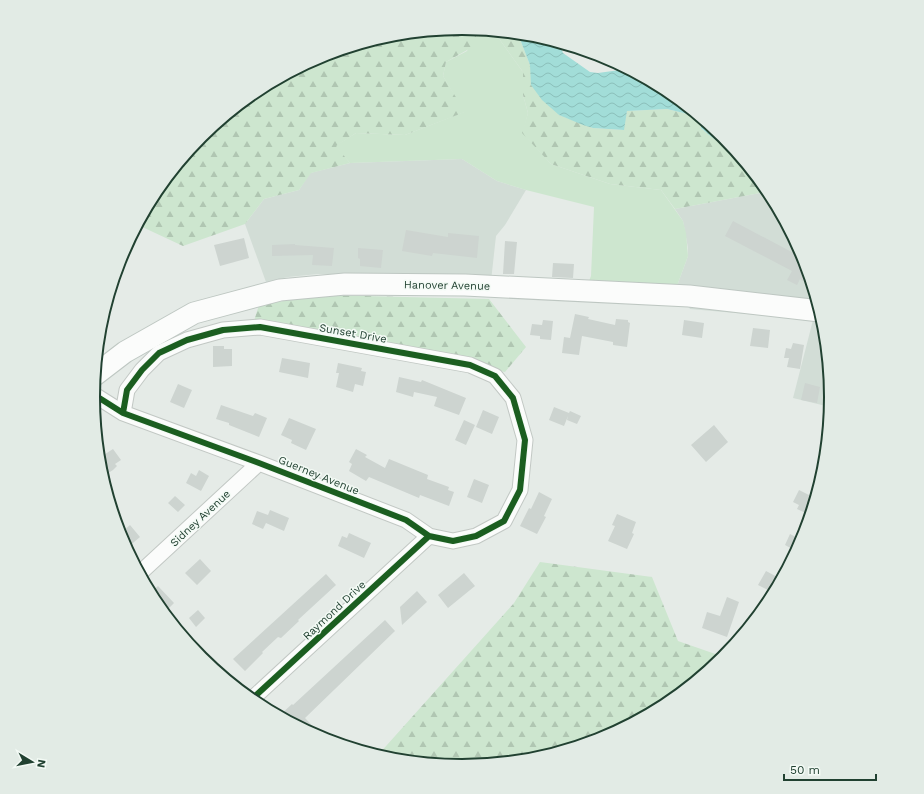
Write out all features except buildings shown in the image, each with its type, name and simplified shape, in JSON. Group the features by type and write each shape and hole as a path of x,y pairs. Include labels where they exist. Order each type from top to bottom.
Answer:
{"main road":[{"name":"Hanover Avenue","path":"101,371 124,352 194,313 280,290 344,284 465,285 689,296 814,310"}],"street":[{"name":"Sunset Drive","path":"123,413 127,390 142,370 159,353 187,340 223,330 260,328 470,365 495,376 513,398 525,440 520,490"},
{"name":"Guerney Avenue","path":"100,398 123,413 259,463 406,520 429,536 453,541 476,536 504,521 520,490"},
{"name":"Sidney Avenue","path":"144,570 259,463"},
{"name":"Raymond Drive","path":"257,695 429,536"}],"shaded area":[{"path":"462,159 497,181 526,190 505,225 496,236 491,281 318,274 288,277 266,282 245,224 264,199 299,190 310,173 350,163"},
{"path":"760,193 776,216 787,237 805,281 812,303 821,350 824,405 793,398 813,320 690,309 677,286 688,256 688,248 683,221 675,209"}],"green space":[{"path":"474,35 499,37 523,72 523,95 528,113 523,133 551,164 610,184 661,190 683,221 686,233 688,256 677,286 589,281 591,276 594,207 497,181 462,159 350,163 335,146 356,133 405,135 464,112 443,76 446,62 467,51"},
{"path":"476,36 476,45 446,62 443,76 465,112 405,135 356,133 336,146 350,163 311,173 299,190 264,199 245,224 183,246 142,227 161,196 190,158 223,125 261,96 302,72 346,54 368,47 415,38"},
{"path":"499,37 520,40 530,65 559,115 593,128 623,130 627,111 667,109 687,114 701,125 701,128 722,145 734,158 760,193 675,209 661,190 610,184 551,164 522,133 528,113 523,95 523,72"},
{"path":"321,295 489,299 526,347 505,372 254,321 259,305"},
{"path":"540,562 652,577 678,641 717,654 682,684 643,711 601,731 556,747 509,756 462,759 415,756 382,750 514,603"}],"water":[{"path":"520,40 561,49 563,53 590,72 598,73 618,70 622,72 643,83 687,114 667,109 627,111 624,130 593,128 583,125 559,115 542,100 531,85 530,65"},
{"path":"701,125 719,142 709,135 701,128"}],"cycle path":[{"path":"260,327 470,365 495,376 513,398 525,440 520,490 504,521 476,536 453,541 429,536 406,520 259,463 123,413 127,390 142,370 159,353 187,340 223,330 260,327"},
{"path":"100,398 123,413"},
{"path":"257,695 429,536"}]}
